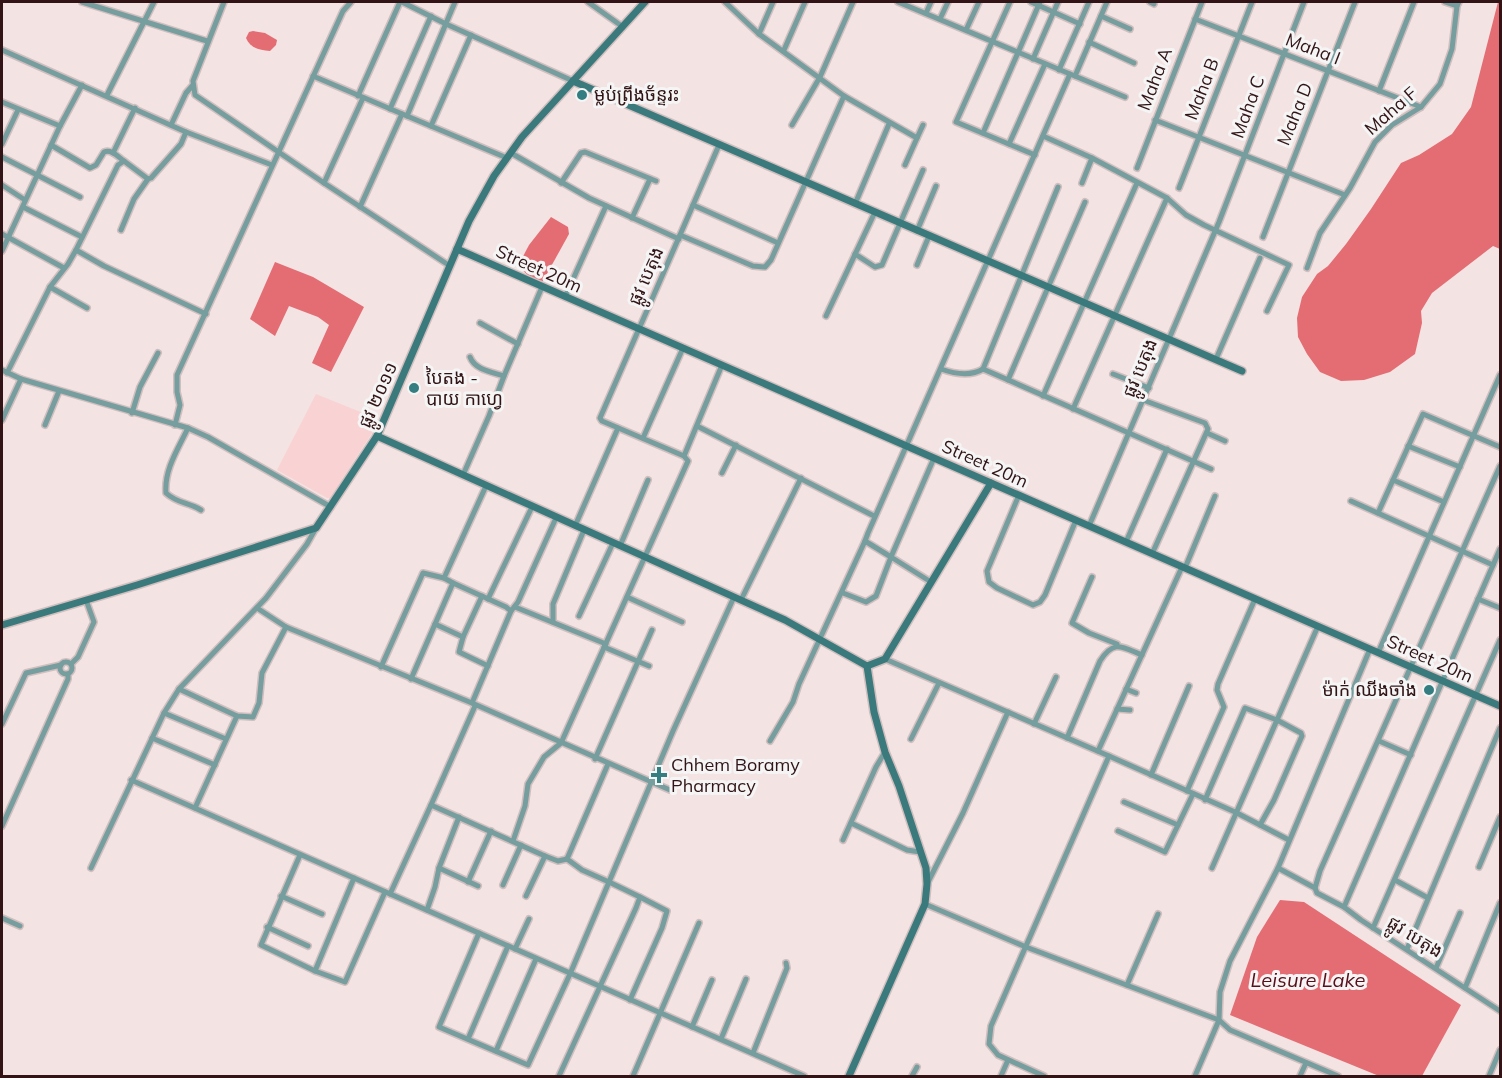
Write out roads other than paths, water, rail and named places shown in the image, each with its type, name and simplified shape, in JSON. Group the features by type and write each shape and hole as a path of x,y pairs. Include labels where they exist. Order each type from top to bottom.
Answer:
{"street":[{"path":"82,2 207,41"},
{"path":"107,95 154,2"},
{"path":"171,125 186,93 193,85 207,41 224,2"},
{"path":"175,425 180,405 177,375 312,76 343,11 351,2"},
{"path":"324,183 401,2 573,81 1242,371"},
{"path":"360,207 405,115 455,2"},
{"path":"588,2 622,27"},
{"name":"ផ្លូវ ២០១១","path":"316,528 377,436 469,221 494,176 522,137 645,2"},
{"path":"725,2 732,4 759,34 784,50 844,96 889,124 917,138"},
{"path":"759,34 773,2"},
{"path":"784,50 805,2"},
{"path":"792,125 820,77 853,2"},
{"path":"900,2 1125,97"},
{"path":"926,13 931,2"},
{"path":"940,19 948,2"},
{"path":"966,30 979,2"},
{"path":"1010,2 956,122 1035,155"},
{"path":"1031,2 1039,3 1080,24"},
{"path":"1033,59 1058,2"},
{"path":"1059,70 1089,2"},
{"path":"770,741 793,702 799,684 843,593 874,516 1043,136 1107,2"},
{"name":"Maha A","path":"1137,168 1202,2"},
{"name":"Maha B","path":"1179,189 1252,2"},
{"name":"Maha C","path":"1219,222 1304,2"},
{"name":"Maha D","path":"1263,237 1355,2"},
{"path":"1379,91 1414,2"},
{"path":"1444,2 1458,4"},
{"path":"983,133 1039,3"},
{"name":"Maha F","path":"1306,268 1320,233 1375,142 1392,125 1421,107 1440,84 1452,49 1458,4"},
{"path":"390,109 431,16"},
{"path":"1101,16 1130,29"},
{"name":"Maha I","path":"1195,19 1421,107"},
{"path":"431,126 471,35"},
{"path":"1089,42 1134,63"},
{"path":"2,50 186,132 272,165"},
{"path":"1009,144 1045,64"},
{"path":"312,76 509,156 632,218 753,266 765,267 806,183 844,96"},
{"path":"2,251 60,126 82,85"},
{"path":"193,85 195,95 201,100 450,266"},
{"path":"2,102 60,126"},
{"path":"113,153 135,108"},
{"path":"2,144 18,110"},
{"path":"1155,120 1345,195"},
{"path":"855,204 889,124"},
{"path":"904,165 923,125"},
{"path":"121,230 134,199 148,179 181,144 186,132"},
{"path":"1043,136 1092,158 1167,198 1186,215 1289,266 1268,311"},
{"name":"ផ្លូវ បេតុង","path":"618,428 602,421 601,415 720,145"},
{"path":"51,146 90,168 96,165 104,152 113,153 148,179"},
{"path":"561,183 581,153 585,152 656,181"},
{"path":"2,157 80,197"},
{"path":"1082,183 1092,158"},
{"path":"124,161 118,165 76,250 50,287 4,372 59,391 188,428 331,507"},
{"path":"855,254 873,266 880,267 923,170"},
{"path":"632,218 650,179"},
{"path":"1043,396 1137,183"},
{"path":"2,185 24,203 82,237"},
{"path":"917,231 936,186"},
{"path":"941,369 958,374 976,373 983,369 1058,187"},
{"path":"1073,409 1167,198"},
{"path":"1008,380 1085,202"},
{"path":"693,205 778,243"},
{"path":"566,297 606,206"},
{"path":"826,316 875,212"},
{"name":"ផ្លូវ បេតុង","path":"1089,526 1219,222"},
{"path":"2,234 64,268"},
{"path":"917,265 929,236"},
{"name":"Street 20m","path":"457,249 1500,706"},
{"path":"76,250 104,266 206,314"},
{"path":"1216,359 1260,258"},
{"path":"50,287 87,308"},
{"path":"463,475 542,287"},
{"path":"480,323 518,344"},
{"path":"642,438 683,348"},
{"path":"132,413 140,387 158,353"},
{"path":"471,357 472,363 476,366 504,376"},
{"path":"684,456 722,365"},
{"path":"983,369 1211,469"},
{"path":"1113,374 1149,388"},
{"path":"1378,653 1500,375"},
{"path":"2,420 21,379"},
{"path":"45,425 59,391"},
{"path":"1143,400 1204,423 1208,429 1152,554"},
{"path":"1378,513 1422,414 1500,447"},
{"path":"697,426 874,516"},
{"path":"188,428 171,462 165,484 166,493 174,501 191,504 201,510"},
{"path":"513,841 525,806 528,785 543,759 561,743 688,461 684,456 618,428 575,526"},
{"path":"1207,432 1225,441"},
{"path":"377,436 737,598 821,639 867,666"},
{"path":"722,473 736,445"},
{"path":"1408,446 1460,467"},
{"path":"1126,542 1167,449"},
{"path":"843,593 866,603 876,596 934,458"},
{"path":"1315,888 1320,871 1500,466"},
{"path":"479,933 439,1027 528,1065 570,974 673,731 737,598 801,478"},
{"path":"579,616 648,480"},
{"path":"1393,480 1444,502"},
{"path":"867,666 885,659 991,483"},
{"path":"444,578 486,486"},
{"path":"1019,495 987,571 989,582 997,588 1033,605 1040,602 1045,595 1076,520"},
{"path":"1098,751 1215,496"},
{"path":"1351,501 1494,565"},
{"path":"488,598 532,507"},
{"path":"300,855 267,927 261,942 262,947 343,983 346,981 431,805 488,666 556,518"},
{"path":"2,625 316,528"},
{"path":"91,868 131,780 164,713 179,689 257,608 307,544 316,528"},
{"path":"553,622 553,604 584,530"},
{"path":"865,541 931,582"},
{"path":"1344,907 1500,549"},
{"path":"381,667 423,573 444,578 509,608 553,622 649,666"},
{"path":"1092,577 1072,623 1089,633 1142,655"},
{"path":"411,679 453,583"},
{"path":"482,596 459,652 488,666"},
{"path":"627,597 682,622"},
{"path":"1118,831 1165,852 1178,825 1224,707 1217,690 1218,684 1255,599"},
{"path":"1478,599 1500,608"},
{"path":"2,826 5,812 68,679 68,674 72,669 71,664 78,657 93,622 86,600"},
{"path":"257,608 286,627 474,704 670,790"},
{"path":"435,624 464,637"},
{"path":"1212,868 1318,626"},
{"path":"179,689 237,716 252,718 255,716 261,696 262,673 286,627"},
{"path":"595,759 652,630"},
{"path":"1373,928 1500,640"},
{"path":"1067,738 1100,661 1107,650 1113,646 1121,646"},
{"path":"1196,1077 1220,1020 1220,992 1230,961 1278,868 1370,649"},
{"path":"885,659 1235,812 1289,840"},
{"path":"2,724 26,673 61,665 65,662 71,664"},
{"path":"61,665 62,673 68,674"},
{"path":"849,1077 925,904 927,884 926,868 899,786 885,752 874,712 867,666"},
{"path":"1034,723 1056,677"},
{"path":"911,739 939,683"},
{"path":"1150,775 1189,686"},
{"path":"1126,689 1136,693"},
{"path":"1117,708 1130,710"},
{"path":"1205,800 1245,708 1277,720 1301,733 1302,736 1274,800 1260,825"},
{"path":"927,884 963,813 1008,712"},
{"path":"164,713 226,740"},
{"path":"195,808 237,716"},
{"path":"1407,949 1500,728"},
{"path":"152,738 215,765"},
{"path":"1379,741 1411,755"},
{"path":"843,840 885,752"},
{"path":"1040,1076 998,1055 989,1044 991,1026 1109,756"},
{"path":"431,805 558,861 567,858 608,764"},
{"path":"131,780 804,1077"},
{"path":"1124,802 1178,825"},
{"path":"427,910 439,868 459,816"},
{"path":"1479,867 1500,817"},
{"path":"850,823 907,850 920,852"},
{"path":"468,882 490,831"},
{"path":"502,885 521,845"},
{"path":"526,896 545,856"},
{"path":"567,858 582,870 667,911 662,928 630,1000"},
{"path":"439,868 478,886"},
{"name":"ផ្លូវ បេតុង","path":"1278,868 1315,888 1317,893 1344,907 1500,1011"},
{"path":"315,971 354,878"},
{"path":"1395,880 1428,898"},
{"path":"282,896 322,914"},
{"path":"559,1077 640,897"},
{"path":"1465,987 1500,903"},
{"path":"925,904 1026,947 1220,1020 1230,1030 1338,1077"},
{"path":"1436,968 1460,913"},
{"path":"1127,986 1158,914"},
{"path":"2,918 20,926"},
{"path":"515,949 529,919"},
{"path":"633,1077 699,923"},
{"path":"267,927 308,946"},
{"path":"468,1039 508,946"},
{"path":"496,1051 536,959"},
{"path":"753,1053 787,968 786,963"},
{"path":"721,1039 746,979"},
{"path":"692,1027 712,980"},
{"path":"1489,1077 1500,1050"},
{"path":"1001,1077 1008,1060"},
{"path":"1300,1077 1306,1063"},
{"path":"912,1077 917,1067"}],"water":[{"path":"1498,2 1500,2 1500,249 1493,246 1432,293 1421,311 1422,323 1415,354 1390,372 1364,380 1341,381 1320,372 1298,337 1297,318 1302,297 1317,274 1328,266 1346,244 1401,163 1419,155 1452,134 1471,107"},
{"path":"249,32 265,33 277,40 276,45 270,51 252,46 246,38"},
{"path":"551,217 568,227 569,234 543,281 533,280 518,266 529,245"},
{"path":"275,262 313,277 364,307 331,372 312,363 329,325 318,317 289,306 275,336 250,319"},
{"name":"Leisure Lake","path":"1280,900 1304,902 1461,1005 1422,1076 1379,1076 1230,1015 1257,937"}],"place":[{"name":"ម្លប់ព្រីងច័ន្ទរះ","path":"582,95"},
{"name":"បៃតង - បាយ កាហ្វេ","path":"414,388"},
{"name":"ម៉ាក់ ឈីងចាំង","path":"1429,690"},
{"name":"Chhem Boramy Pharmacy","path":"659,775"}]}
